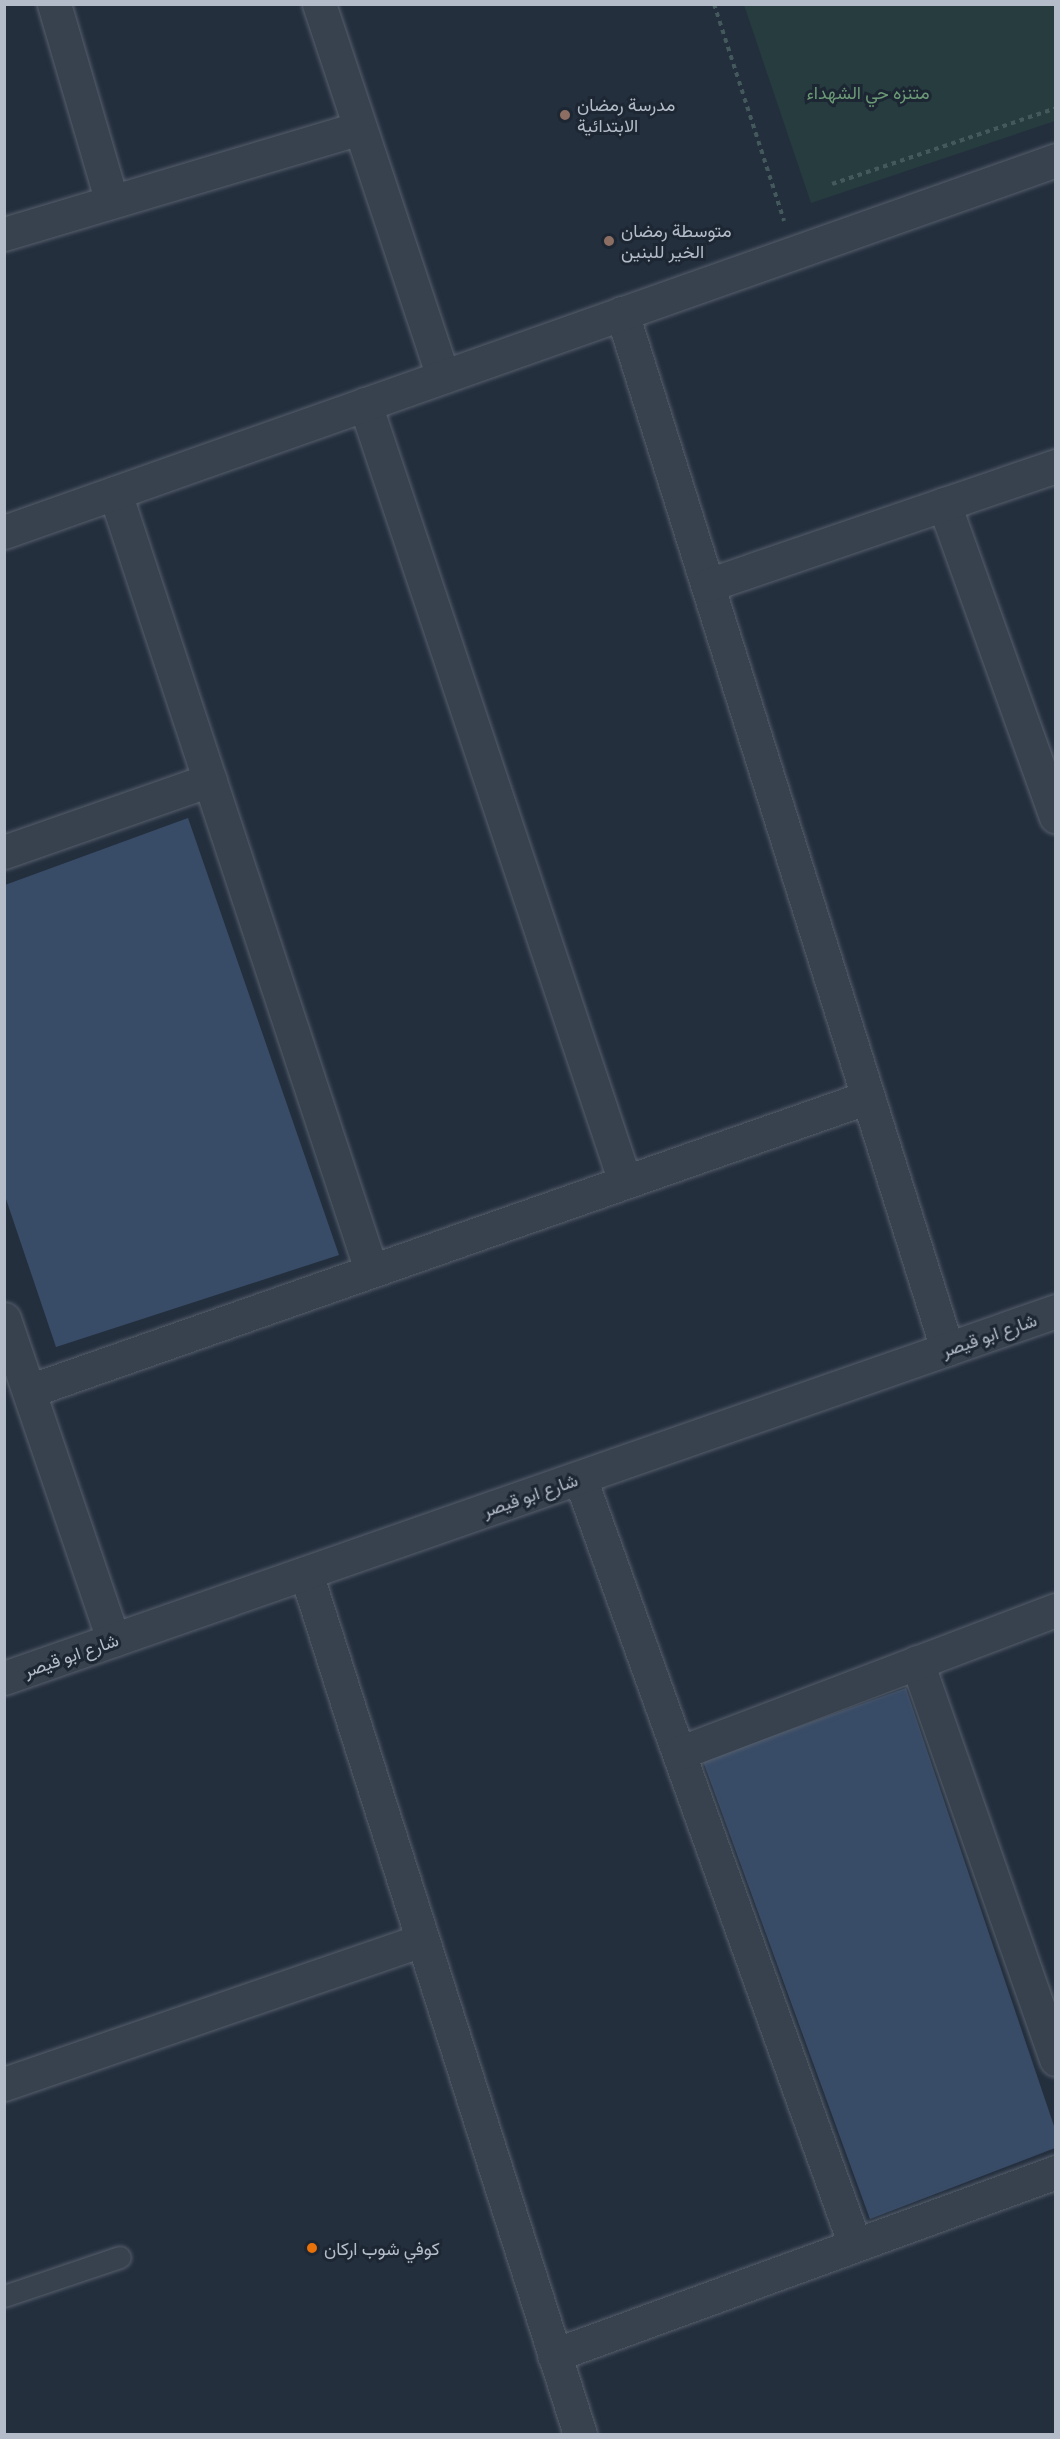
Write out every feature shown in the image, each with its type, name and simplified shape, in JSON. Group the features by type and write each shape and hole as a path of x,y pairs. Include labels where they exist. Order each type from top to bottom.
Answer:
{"street":[{"path":"54,4 111,199"},
{"path":"319,4 443,376"},
{"path":"4,234 111,199 359,128"},
{"path":"4,532 1056,160"},
{"path":"622,313 947,1349"},
{"path":"365,404 625,1182"},
{"path":"708,585 1056,466"},
{"path":"115,493 371,1270"},
{"path":"944,504 1045,757 1056,817"},
{"path":"4,852 210,780"},
{"path":"29,1390 868,1097"},
{"name":"شارع ابو قيصر","path":"4,1678 1056,1311"},
{"path":"4,1319 113,1640"},
{"path":"580,1478 855,2245"},
{"path":"306,1573 580,2434"},
{"path":"679,1753 1056,1610"},
{"path":"917,1662 1056,2059"},
{"path":"4,2084 423,1940"},
{"path":"554,2355 1056,2172"}],"lane":[{"path":"4,2296 120,2257"}],"path":[{"path":"714,4 795,252"},
{"path":"832,184 1056,108"}],"green space":[{"name":"متنزه حي الشهداء","path":"744,5 1055,5 1055,121 811,203"}],"water":[{"path":"188,818 339,1255 56,1347 5,1196 5,885"},
{"path":"906,1688 1055,2129 1055,2148 870,2219 703,1761"}],"place":[{"name":"مدرسة رمضان الابتدائية","path":"565,115"},
{"name":"متوسطة رمضان الخير للبنين","path":"609,241"},
{"name":"كوفي شوب اركان","path":"312,2248"}]}
